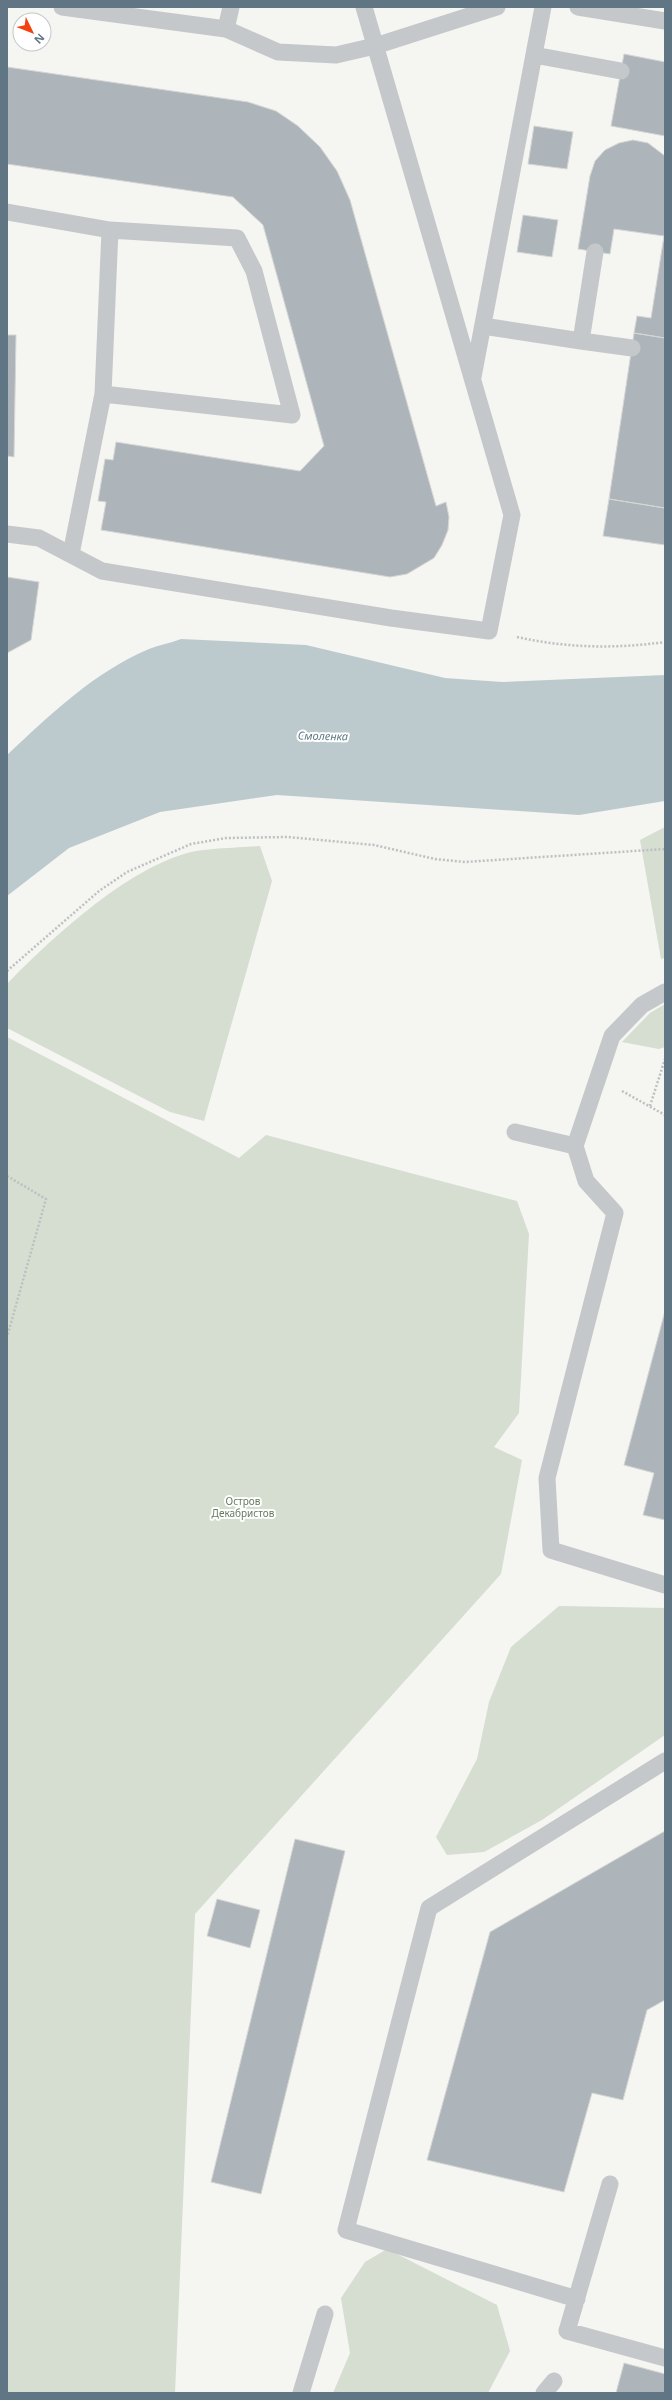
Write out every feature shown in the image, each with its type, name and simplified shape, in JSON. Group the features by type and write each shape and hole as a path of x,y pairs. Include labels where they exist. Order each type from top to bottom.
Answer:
{"lane":[{"path":"62,7 226,29 278,52 336,55 375,46 497,7"},
{"path":"226,29 231,7"},
{"path":"7,534 39,538 102,571 391,618 489,630 512,515 364,7"},
{"path":"472,380 543,7"},
{"path":"578,7 665,21"},
{"path":"534,55 621,71"},
{"path":"7,212 110,230 237,238 254,271 292,415 103,394"},
{"path":"71,554 103,394 110,230"},
{"path":"581,341 595,252"},
{"path":"483,326 632,348"},
{"path":"665,992 642,1005 612,1036 575,1146 586,1181 615,1213 547,1478 551,1550 665,1585"},
{"path":"515,1132 575,1146"},
{"path":"577,2299 346,2230 429,1908 665,1761"},
{"path":"610,2184 568,2331 665,2358"},
{"path":"300,2393 325,2314"}],"path":[{"path":"489,630 553,645 630,647 665,642"},
{"path":"7,971 99,891 128,872 191,844 226,838 288,837 374,844 435,860 465,862 665,849"},
{"path":"650,1106 665,1059"},
{"path":"598,1077 665,1115"},
{"path":"7,1176 46,1199 7,1337"}],"green space":[{"path":"665,827 665,958 661,959 640,840"},
{"path":"260,846 272,881 204,1121 170,1112 7,1028 7,984 66,928 113,891 160,863 184,854 211,849"},
{"path":"665,1004 665,1047 659,1049 622,1042 650,1013"},
{"name":"Остров Декабристов","path":"7,1037 239,1158 266,1135 517,1201 529,1234 519,1413 494,1447 522,1460 501,1574 195,1914 175,2393 7,2393"},
{"path":"559,1606 665,1608 665,1735 542,1820 484,1852 447,1855 436,1837 477,1759 489,1702 511,1647"},
{"path":"387,2249 497,2305 510,2351 488,2393 333,2393 350,2353 341,2298 365,2262"}],"water":[{"name":"Смоленка","path":"181,639 306,645 445,678 502,682 665,675 665,801 579,815 277,795 160,812 69,848 7,896 7,755 56,710 91,682 149,649"}],"building":[{"path":"624,54 665,62 665,136 611,126"},
{"path":"7,67 248,102 276,111 298,126 320,147 337,171 350,200 436,506 446,502 449,517 448,530 442,545 434,558 407,574 390,577 101,530 106,502 98,501 105,459 113,460 116,442 300,471 324,446 263,225 233,197 7,164"},
{"path":"534,126 573,132 567,169 528,164"},
{"path":"633,140 648,143 665,156 665,338 634,333 637,316 651,318 664,236 614,229 610,254 578,249 590,176 595,161 605,150 619,143"},
{"path":"523,215 558,220 552,257 517,252"},
{"path":"634,333 665,338 665,508 609,499"},
{"path":"7,335 16,335 14,457 7,456"},
{"path":"609,499 665,508 665,545 603,536"},
{"path":"7,577 39,582 31,640 7,653"},
{"path":"665,1311 665,1520 643,1515 654,1473 624,1465"},
{"path":"665,1831 665,2000 647,2010 623,2100 592,2093 564,2192 427,2160 490,1932"},
{"path":"295,1839 345,1851 261,2194 211,2182"},
{"path":"217,1899 260,1910 250,1948 207,1936"},
{"path":"624,2363 665,2374 665,2393 616,2393"}]}
